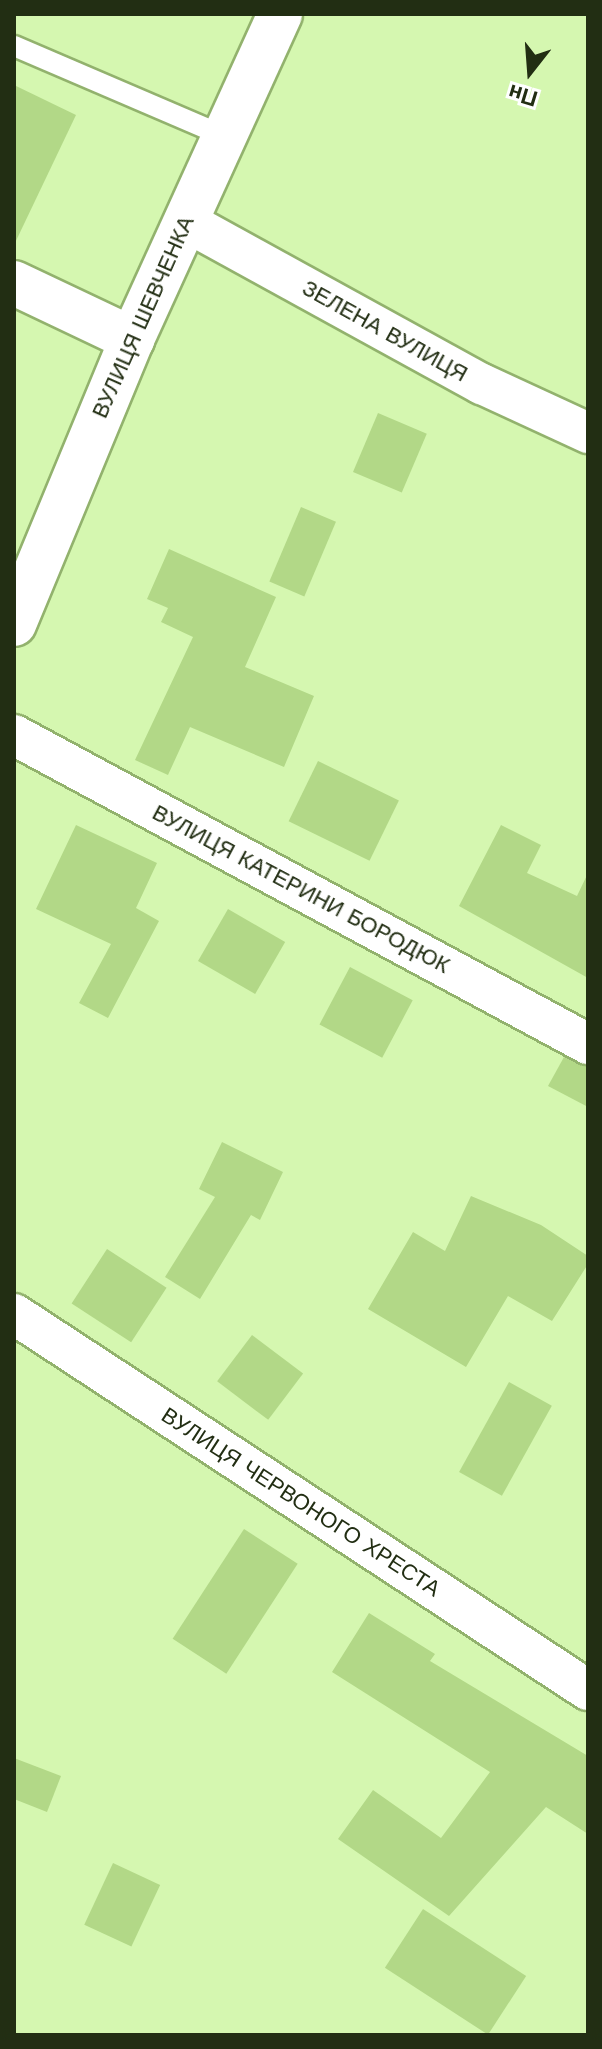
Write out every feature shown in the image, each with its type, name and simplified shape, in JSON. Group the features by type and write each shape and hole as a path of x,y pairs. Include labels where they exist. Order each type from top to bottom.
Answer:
{"street":[{"name":"ВУЛИЦЯ ШЕВЧЕНКА","path":"14,624 132,339 280,14"},
{"name":"ЗЕЛЕНА ВУЛИЦЯ","path":"185,221 482,384 588,433"},
{"path":"14,283 132,339"},
{"name":"ВУЛИЦЯ КАТЕРИНИ БОРОДЮК","path":"14,735 588,1044"},
{"name":"ВУЛИЦЯ ЧЕРВОНОГО ХРЕСТА","path":"14,1314 588,1690"}],"lane":[{"path":"14,46 224,136"}],"building":[{"path":"14,85 76,115 14,245"},
{"path":"378,413 427,434 402,493 353,472"},
{"path":"301,507 336,522 304,596 269,582"},
{"path":"169,549 276,597 245,667 314,696 284,767 190,727 168,775 135,760 193,637 161,622 168,608 147,599"},
{"path":"318,761 399,800 370,861 289,821"},
{"path":"76,825 157,863 136,908 159,921 108,1018 79,1003 111,944 36,909"},
{"path":"501,825 541,845 527,873 577,896 588,873 588,978 459,906"},
{"path":"228,909 285,942 255,994 198,961"},
{"path":"350,967 413,1000 382,1058 319,1024"},
{"path":"564,1057 588,1067 588,1107 548,1086"},
{"path":"222,1142 283,1172 260,1220 251,1215 200,1299 165,1277 215,1197 199,1189"},
{"path":"471,1196 541,1225 588,1256 588,1264 552,1321 508,1296 466,1367 368,1309 413,1232 445,1251"},
{"path":"107,1249 167,1288 131,1342 72,1304"},
{"path":"252,1335 303,1374 268,1420 217,1381"},
{"path":"509,1382 552,1406 502,1496 459,1472"},
{"path":"244,1529 298,1564 226,1674 173,1639"},
{"path":"369,1613 435,1654 430,1661 588,1756 588,1834 546,1807 449,1916 338,1839 373,1790 441,1838 490,1772 332,1672"},
{"path":"14,1758 61,1776 47,1812 14,1799"},
{"path":"113,1863 160,1885 131,1947 84,1925"},
{"path":"423,1909 526,1976 488,2035 385,1968"}]}
